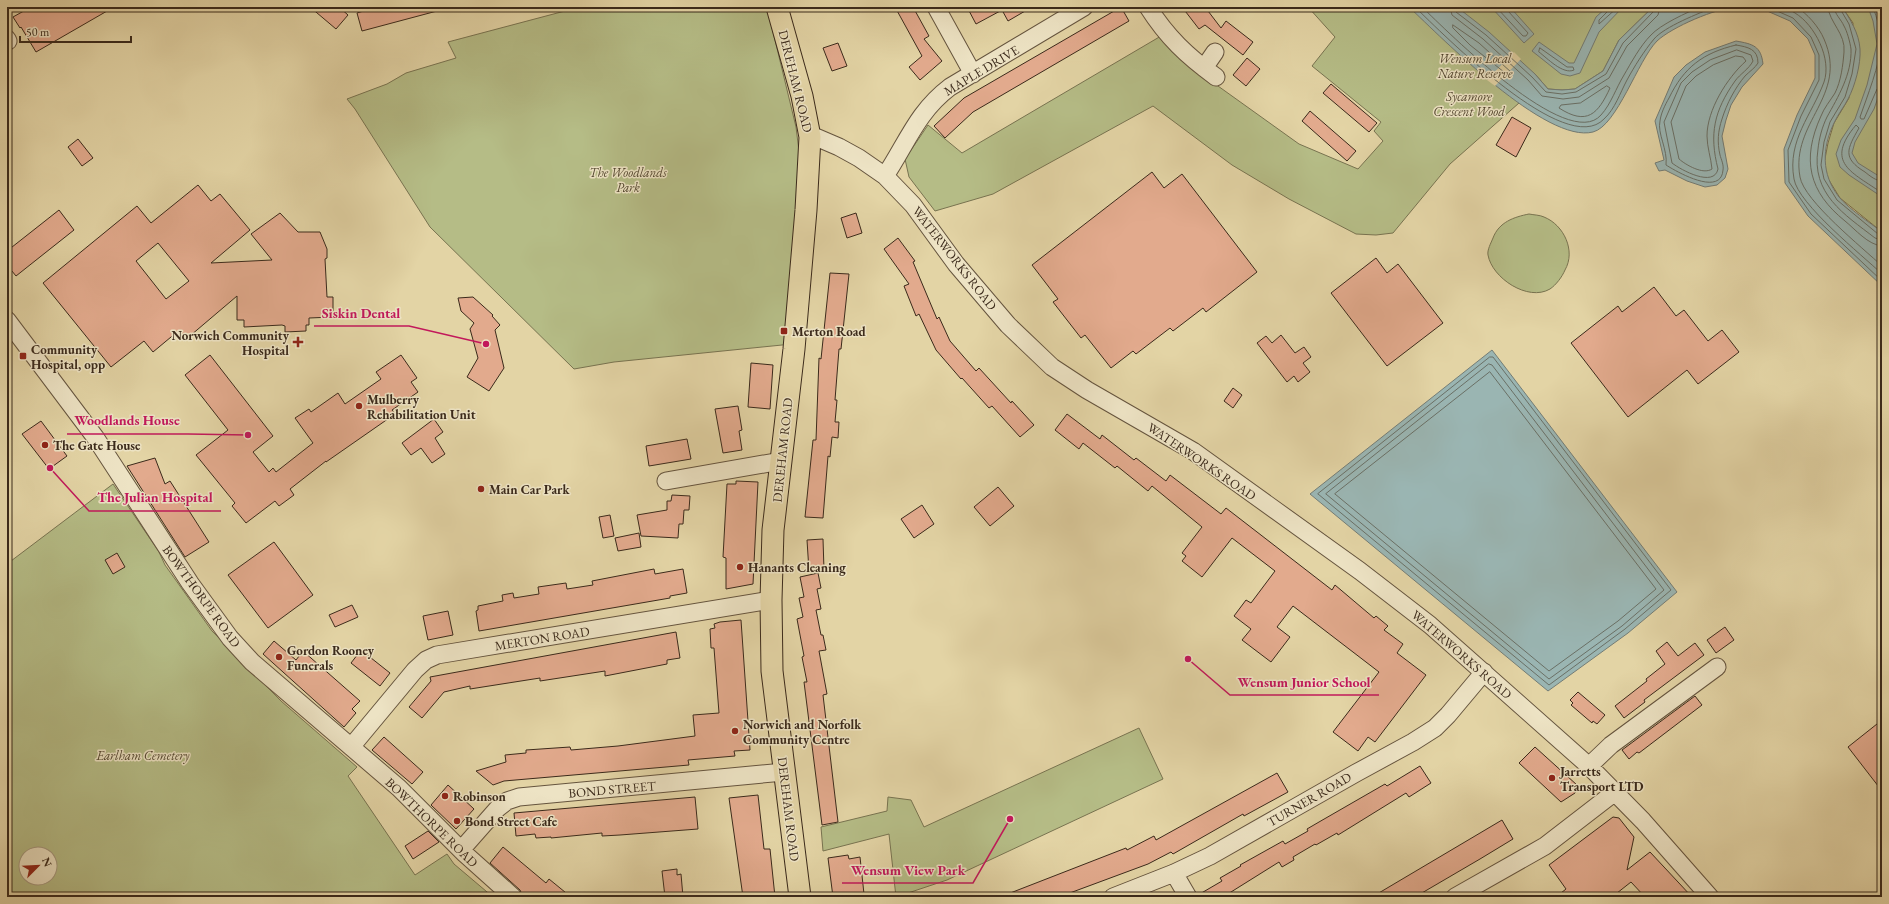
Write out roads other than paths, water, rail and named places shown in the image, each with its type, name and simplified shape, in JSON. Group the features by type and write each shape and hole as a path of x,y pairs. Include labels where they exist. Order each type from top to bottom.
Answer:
{"main road":[{"name":"DEREHAM ROAD","path":"777,7 793,59 810,137 806,210 794,349 773,541 771,600 772,671 800,897"}],"street":[{"path":"936,7 973,74"},
{"name":"MAPLE DRIVE","path":"885,176 925,110 937,97 1084,7"},
{"path":"1148,7 1162,29 1175,44 1210,72 1215,52"},
{"name":"WATERWORKS ROAD","path":"810,137 818,138 839,147 859,158 885,176 913,205 952,259 1008,325 1052,367 1087,390 1160,432 1211,464 1398,599 1484,672 1589,766 1684,866 1710,897"},
{"name":"BOWTHORPE ROAD","path":"7,320 95,437 190,583 230,638 252,662 410,798 461,850 513,897"},
{"path":"666,481 771,461 781,461"},
{"name":"MERTON ROAD","path":"351,747 415,670 426,660 437,655 771,600"},
{"path":"1589,766 1611,744 1717,666"},
{"name":"TURNER ROAD","path":"1113,897 1174,873 1210,856 1421,738 1448,715 1484,672"},
{"name":"BOND STREET","path":"461,850 498,808 507,801 519,797 784,772"},
{"path":"1455,897 1544,846 1615,792"},
{"path":"1174,873 1188,897"}],"water":[{"path":"1409,7 1457,7 1489,32 1535,74 1548,89 1562,90 1575,89 1603,71 1619,40 1653,7 1737,7 1718,11 1683,24 1657,41 1642,62 1619,106 1602,127 1593,132 1573,131 1549,122 1523,106 1469,63"},
{"path":"1491,7 1510,7 1534,34 1524,43"},
{"path":"1607,7 1623,7 1599,32 1580,73 1570,76 1561,74 1532,51 1539,42 1569,63 1574,63 1596,17"},
{"path":"1758,7 1842,7 1854,26 1860,49 1858,68 1851,94 1830,132 1827,142 1825,161 1829,179 1833,188 1843,202 1882,232 1882,286 1808,216 1785,183 1784,149 1797,115 1815,78 1815,55 1808,39 1790,21"},
{"path":"1868,7 1882,7 1882,86 1874,109 1855,142 1852,153 1858,163 1882,178 1882,197 1849,175 1840,167 1836,154 1841,140 1855,119 1867,85 1877,44 1873,21"},
{"path":"1736,41 1747,43 1755,47 1760,53 1763,64 1742,87 1731,105 1726,120 1722,136 1728,169 1725,178 1717,185 1705,187 1687,181 1665,170 1659,171 1655,163 1664,160 1655,121 1674,77 1686,65 1705,52"},
{"path":"1492,350 1677,592 1628,633 1548,691 1310,494"}],"place":[{"name":"Merton Road","path":"784,331"},
{"name":"Norwich Community Hospital","path":"298,342"},
{"name":"Siskin Dental","path":"486,344"},
{"name":"Community Hospital, opp","path":"23,356"},
{"name":"Mulberry Rehabilitation Unit","path":"359,406"},
{"name":"Woodlands House","path":"248,435"},
{"name":"The Gate House","path":"45,445"},
{"name":"The Julian Hospital","path":"50,468"},
{"name":"Main Car Park","path":"481,489"},
{"name":"Hanants Cleaning","path":"740,567"},
{"name":"Gordon Rooney Funerals","path":"279,657"},
{"name":"Wensum Junior School","path":"1188,659"},
{"name":"Norwich and Norfolk Community Centre","path":"735,731"},
{"name":"Jarretts Transport LTD","path":"1552,778"},
{"name":"Robinson","path":"445,796"},
{"name":"Wensum View Park","path":"1010,819"},
{"name":"Bond Street Cafe","path":"457,821"}],"park label":[{"name":"Wensum Local Nature Reserve","path":"1475,66"},
{"name":"Sycamore Crescent Wood","path":"1469,104"},
{"name":"The Woodlands Park","path":"628,180"},
{"name":"Earlham Cemetery","path":"143,755"}]}
